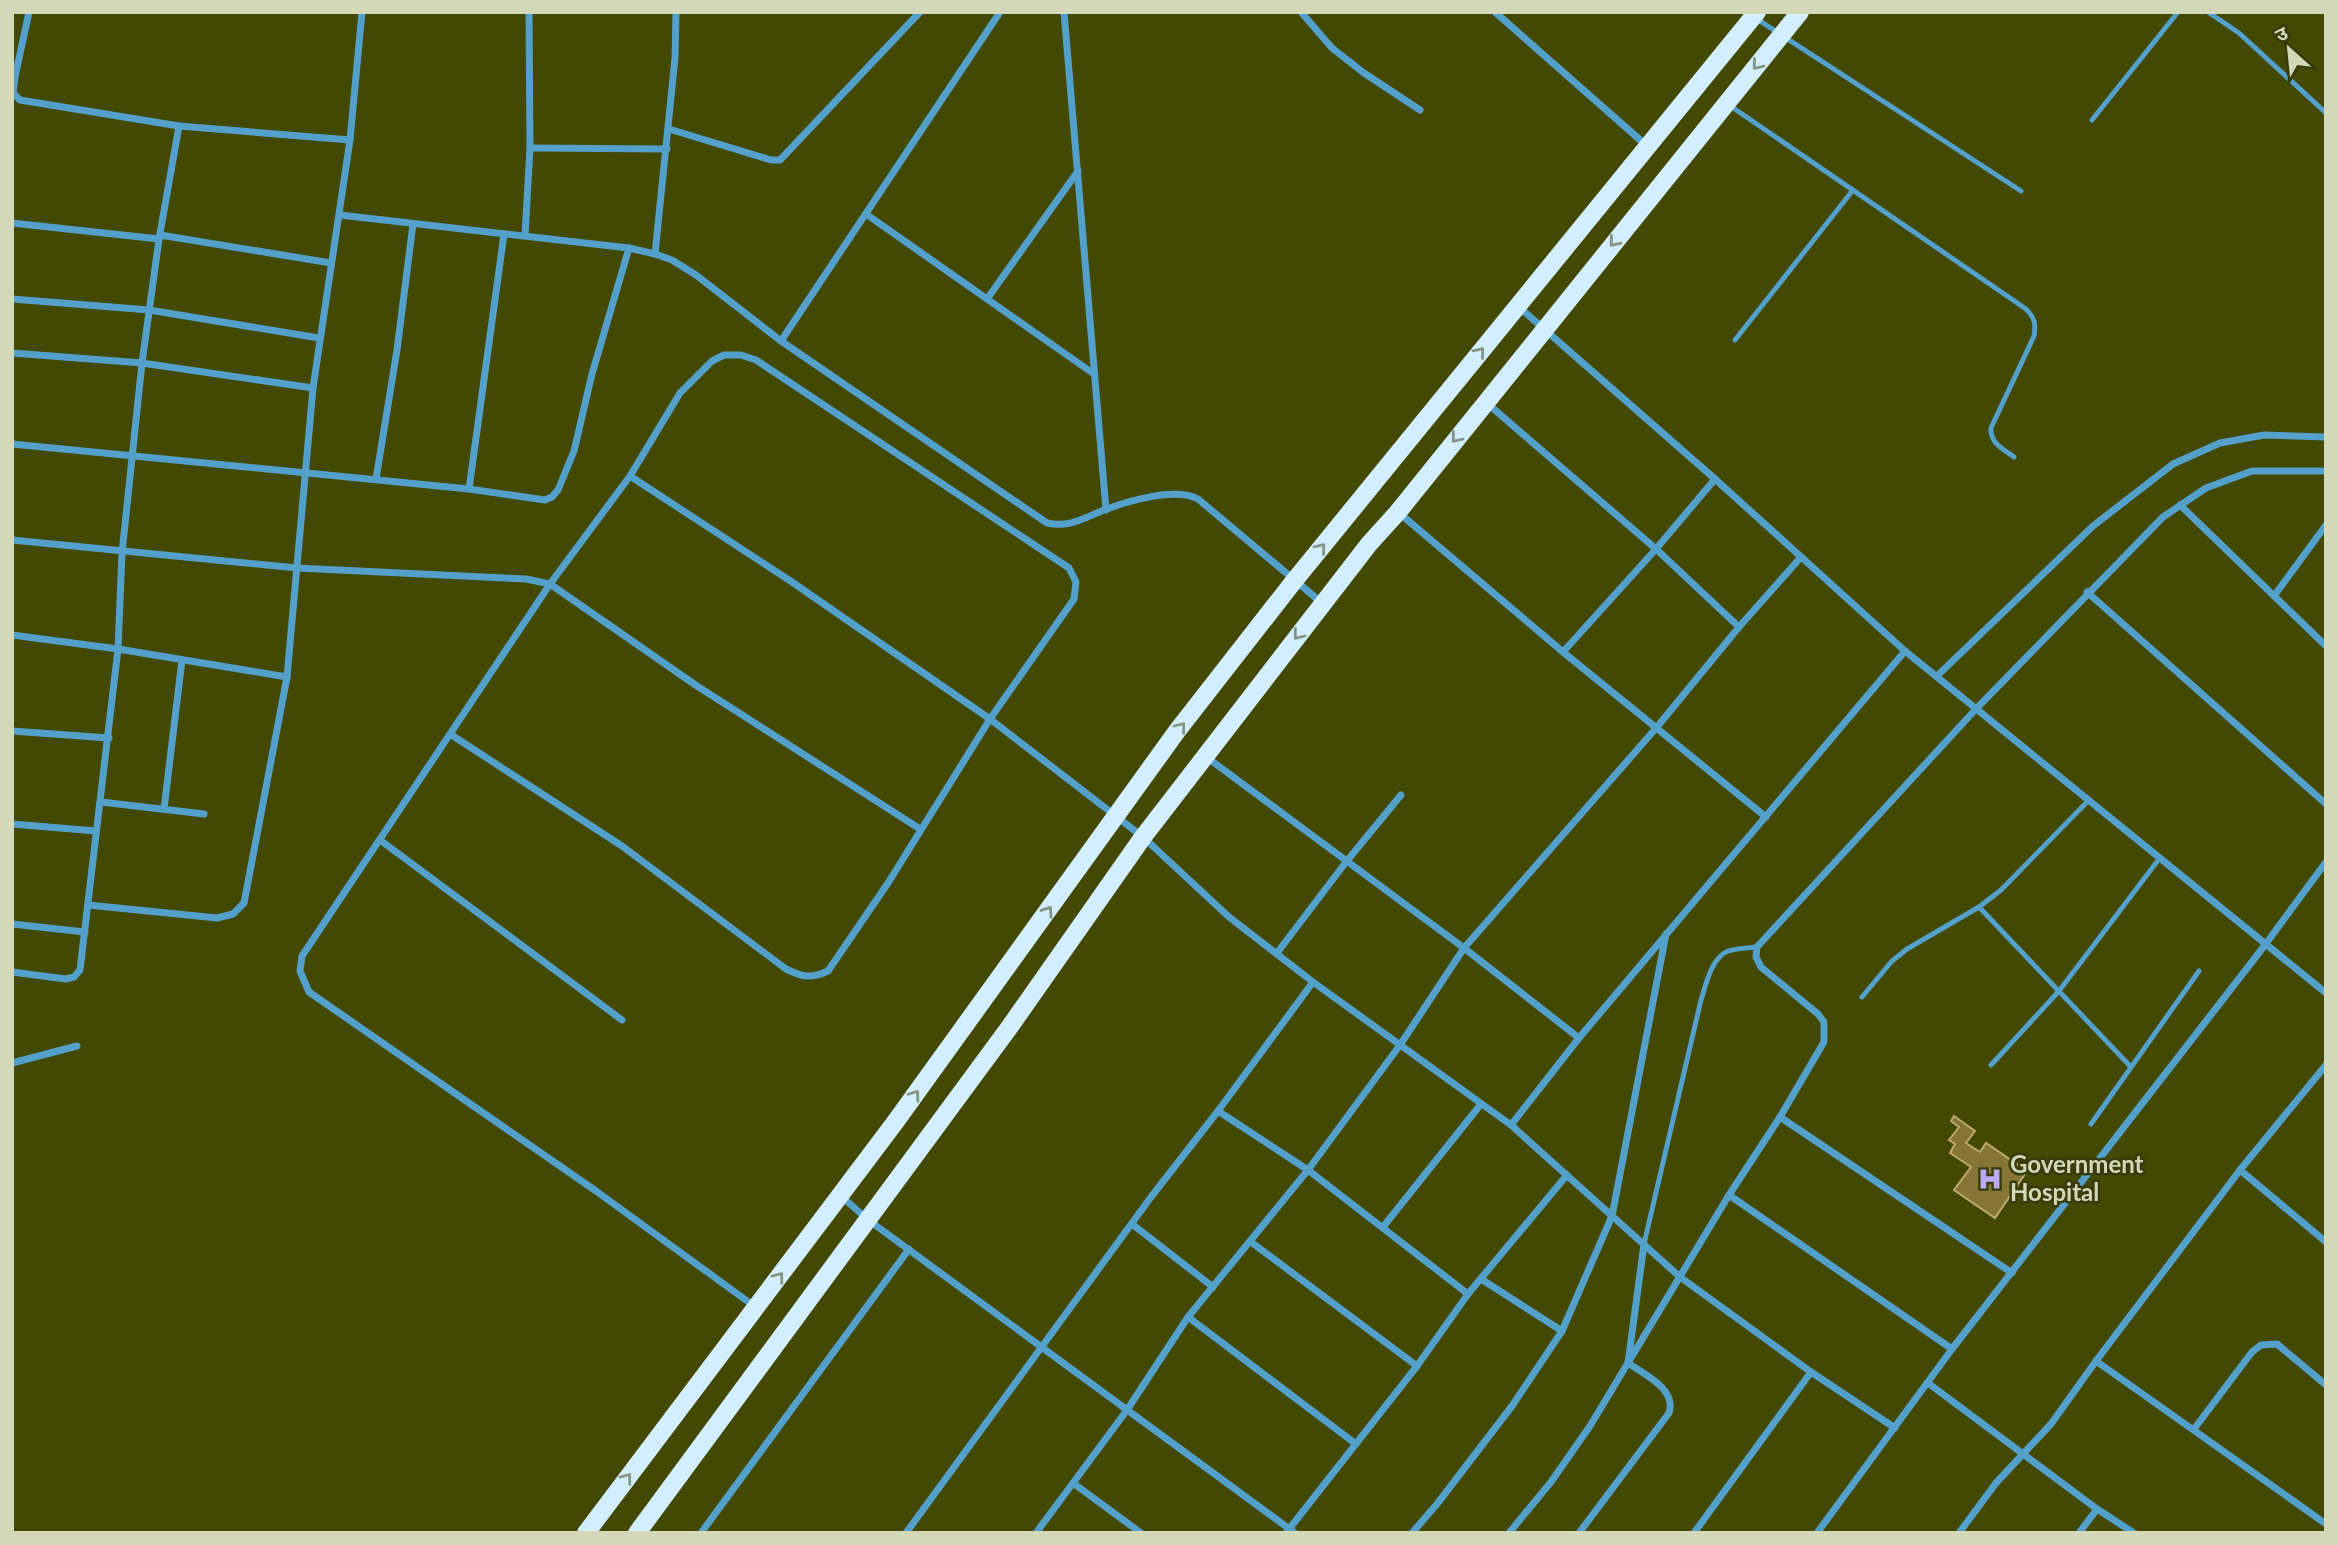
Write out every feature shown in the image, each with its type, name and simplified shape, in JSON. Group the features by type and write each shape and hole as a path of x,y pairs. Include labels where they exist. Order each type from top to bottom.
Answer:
{"main road":[{"path":"637,1533 1011,1025 1143,837 1205,755 1323,603 1800,12"},
{"path":"586,1533 1009,967 1115,815 1294,580 1371,489 1756,14"}],"street":[{"path":"29,12 13,77 13,93 20,100 179,126 350,140"},
{"path":"88,905 217,918 233,914 244,903 287,677 313,388 350,140 362,12"},
{"path":"525,235 530,148 529,12"},
{"path":"655,254 676,58 676,12"},
{"path":"669,129 771,160 780,160 920,12"},
{"path":"781,341 1000,12"},
{"path":"1064,12 1106,510"},
{"path":"1301,12 1364,74 1420,110"},
{"path":"1496,12 1647,146"},
{"path":"12,972 66,979 74,977 80,970 118,649 122,553 142,363 159,237 179,126"},
{"path":"530,148 667,149"},
{"path":"987,299 1079,170"},
{"path":"866,214 1094,374"},
{"path":"340,215 525,235 629,248 655,254 696,275 781,341 1047,523 1073,524 1106,510 1171,493 1188,494 1198,499 1323,603"},
{"path":"12,223 159,237 331,263"},
{"path":"376,479 397,350 413,225"},
{"path":"469,489 504,234"},
{"path":"12,444 376,479 545,500 558,490 574,451 592,374 629,248"},
{"path":"12,299 149,310 319,338"},
{"path":"1518,306 1716,479 1905,651 2326,993"},
{"path":"12,353 142,363 313,388"},
{"path":"450,734 622,846 786,969 800,976 815,978 828,971 888,883 990,719 1074,599 1076,582 1069,568 757,360 741,355 724,355 712,361 680,393 629,476 550,584 450,734 380,840 302,956 300,971 309,992 596,1191 756,1307"},
{"path":"1485,401 1656,549 1739,627"},
{"path":"1937,676 2093,526 2173,464 2220,443 2264,435 2326,437"},
{"path":"1509,1533 1551,1482 1590,1426 1824,1042 1824,1022 1761,967 1756,957 1757,947 1975,710 2162,517 2206,488 2252,471 2326,471"},
{"path":"629,476 792,582 990,719 1143,837 1229,917 1313,982 1511,1125 1681,1277 1811,1372 1895,1429"},
{"path":"1563,652 1716,479"},
{"path":"2180,505 2326,646"},
{"path":"1398,512 1563,652 1766,817"},
{"path":"2274,596 2326,525"},
{"path":"12,540 122,553 298,568 526,579 550,584 697,686 920,829"},
{"path":"1036,1533 1128,1410 1188,1317 1308,1170 1400,1045 1464,947 1657,727 1801,557"},
{"path":"2087,592 2326,804"},
{"path":"12,635 118,649 287,677"},
{"path":"1511,1125 1579,1038 1905,651"},
{"path":"164,809 182,660"},
{"path":"12,731 108,738"},
{"path":"1205,755 1464,947 1579,1038"},
{"path":"1277,953 1401,795"},
{"path":"101,802 204,814"},
{"path":"12,824 96,831"},
{"path":"380,840 622,1020"},
{"path":"1817,1533 1952,1349 2326,862"},
{"path":"12,924 85,932"},
{"path":"1412,1533 1512,1406 1562,1331 1612,1216 1666,934"},
{"path":"906,1533 1313,982"},
{"path":"12,1063 77,1046"},
{"path":"1959,1533 1996,1483 2051,1424 2240,1170 2326,1065"},
{"path":"1383,1227 1480,1104"},
{"path":"1219,1111 1308,1170 1468,1293"},
{"path":"1780,1117 2012,1273"},
{"path":"2240,1170 2326,1242"},
{"path":"840,1195 867,1219 1043,1346 1290,1531 1417,1366 1468,1293 1567,1175"},
{"path":"1729,1195 1952,1349"},
{"path":"1132,1224 1213,1287"},
{"path":"1251,1242 1417,1366"},
{"path":"1628,1363 1644,1244"},
{"path":"701,1533 909,1249"},
{"path":"1481,1279 1562,1331"},
{"path":"1188,1317 1356,1444"},
{"path":"2194,1429 2252,1352 2261,1345 2277,1344 2326,1384"},
{"path":"2096,1361 2326,1524"},
{"path":"1579,1533 1669,1413 1672,1404 1670,1395 1628,1363"},
{"path":"1694,1533 1811,1372"},
{"path":"1928,1383 2096,1509 2134,1533"},
{"path":"1073,1483 1141,1533"},
{"path":"2079,1533 2096,1509"}],"lane":[{"path":"2092,120 2178,12"},
{"path":"2208,12 2239,33 2326,113"},
{"path":"1756,14 1782,34 2021,191"},
{"path":"1727,103 2034,316 2034,336 1991,435 1995,443 2014,457"},
{"path":"1735,340 1853,190"},
{"path":"1862,997 1892,961 1907,949 1979,907 2001,890 2088,801"},
{"path":"1991,1065 2059,991 2159,859"},
{"path":"1979,907 2131,1067"},
{"path":"1644,1244 1700,1000 1720,957 1729,951 1757,947"},
{"path":"2091,1124 2199,971"}],"building":[{"path":"1954,1116 1975,1131 1966,1143 1980,1152 1986,1143 2027,1171 1995,1218 1954,1190 1971,1167 1950,1153 1955,1144 1949,1140 1959,1127 1951,1121"}],"place":[{"name":"Government Hospital","path":"1990,1179"}]}
